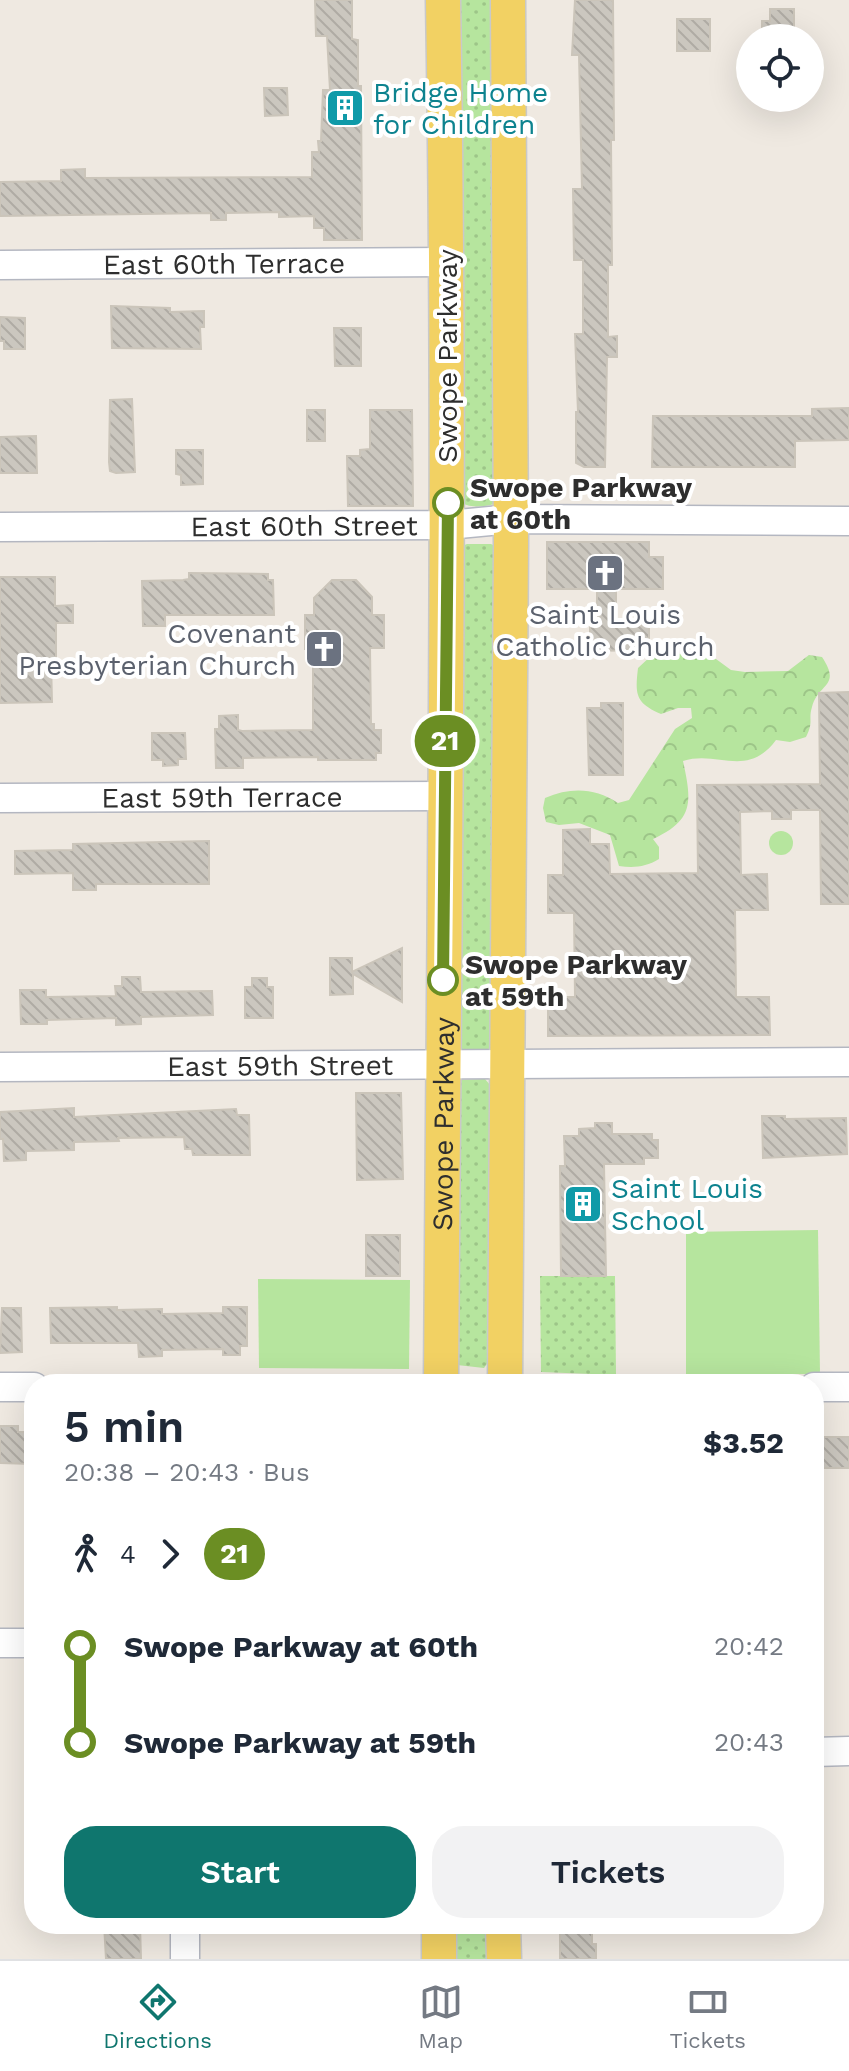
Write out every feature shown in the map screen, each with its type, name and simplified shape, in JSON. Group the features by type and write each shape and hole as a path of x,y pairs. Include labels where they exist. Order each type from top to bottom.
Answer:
{"main road":[{"name":"Swope Parkway","path":"441,1374 448,525 443,0"},
{"path":"505,1374 511,519 508,0"},
{"path":"439,1934 439,1959"},
{"path":"503,1934 504,1959"}],"street":[{"name":"East 60th Terrace","path":"0,265 447,262"},
{"name":"East 60th Street","path":"0,527 448,525 511,519 849,521"},
{"name":"East 59th Terrace","path":"0,798 445,796"},
{"name":"East 59th Street","path":"0,1067 849,1062"},
{"path":"0,1387 24,1387"},
{"path":"824,1387 849,1387"},
{"path":"0,1643 24,1643"},
{"path":"824,1752 849,1751"},
{"path":"185,1934 185,1959"}],"green space":[{"path":"456,0 492,0 494,504 482,506 462,503"},
{"path":"462,546 495,546 491,1045 488,1050 474,1052 460,1049"},
{"path":"674,653 716,659 731,670 745,672 788,671 809,655 822,657 830,674 827,684 815,699 806,737 790,742 776,740 765,752 743,761 683,761 688,788 687,808 676,825 653,839 659,847 659,859 640,866 619,866 610,835 579,823 559,825 546,822 543,808 545,798 564,792 583,791 601,794 618,803 629,800 675,729 692,718 691,708 678,708 661,714 646,706 637,691 638,668 652,655"},
{"path":"781,831 792,838 793,843 786,854 781,855 770,848 769,843 776,832"},
{"path":"485,1079 491,1086 490,1360 484,1368 457,1365 458,1084 461,1080"},
{"path":"818,1230 820,1374 686,1374 686,1232"},
{"path":"540,1276 615,1276 616,1374 541,1372"},
{"path":"258,1279 410,1280 409,1369 259,1368"},
{"path":"453,1934 488,1934 488,1959 453,1959"}],"building":[{"path":"315,0 352,0 352,39 358,40 358,86 361,86 362,240 324,240 324,228 314,228 314,216 279,217 279,212 226,213 226,220 211,220 211,213 0,216 0,182 61,181 61,170 85,169 85,178 312,177 312,152 319,152 318,141 321,141 323,90 330,90 327,36 316,36"},
{"path":"575,0 613,0 614,140 611,140 612,265 608,265 608,337 617,336 617,357 607,357 605,467 584,467 576,463 575,334 583,334 583,260 574,260 573,189 582,189 579,55 572,55"},
{"path":"770,9 794,9 794,24 762,24 762,21 770,21"},
{"path":"677,19 710,19 710,51 677,51"},
{"path":"264,88 287,88 288,115 265,116"},
{"path":"111,306 170,308 170,312 204,311 204,327 200,327 201,349 112,348"},
{"path":"0,317 25,318 25,349 4,349 4,341 0,341"},
{"path":"334,328 361,328 361,366 335,366"},
{"path":"132,399 135,472 116,473 110,471 109,462 110,400"},
{"path":"849,408 849,440 795,441 795,467 652,467 653,416 812,416 812,409"},
{"path":"307,410 325,410 325,441 307,441"},
{"path":"370,410 412,410 413,506 348,506 347,456 360,456 360,450 370,449"},
{"path":"36,436 37,473 0,473 0,437"},
{"path":"176,450 203,450 203,484 181,485 181,475 176,474"},
{"name":"Saint Louis Catholic Church","path":"547,542 649,542 649,557 663,557 663,589 616,589 616,625 649,625 649,650 590,651 590,625 597,625 597,589 547,589"},
{"path":"189,573 268,574 268,580 273,580 274,615 165,615 165,626 143,626 142,581 189,579"},
{"path":"0,577 55,577 55,606 73,605 73,623 56,623 56,660 51,660 52,702 0,703"},
{"path":"332,580 356,580 372,597 372,615 384,615 384,648 370,648 371,724 374,724 374,730 381,730 381,753 376,753 376,760 243,758 243,768 216,768 215,729 219,729 219,716 238,715 238,730 242,731 313,730 313,649 305,649 305,615 314,615 314,598"},
{"path":"849,692 849,904 821,904 820,810 791,810 791,819 772,819 772,811 740,812 741,875 767,874 768,910 735,910 736,997 769,997 770,1035 548,1036 548,997 575,997 574,913 548,913 548,875 563,875 563,830 590,829 590,844 609,844 610,874 698,873 697,785 820,784 819,693"},
{"path":"601,703 623,703 623,775 589,775 587,708 601,708"},
{"path":"152,733 185,733 186,759 178,759 178,765 163,766 163,760 152,760"},
{"path":"209,841 209,884 96,884 96,890 73,890 73,873 15,874 15,851 73,850 73,844"},
{"path":"402,948 402,1002 353,974 353,994 330,995 330,958 352,958 352,972"},
{"path":"122,977 140,977 141,992 212,991 213,1015 141,1017 141,1024 116,1025 116,1018 21,1024 20,990 46,990 46,997 116,996 115,986 122,986"},
{"path":"252,978 267,978 267,987 273,987 273,1018 245,1018 245,987 252,987"},
{"path":"356,1093 401,1093 403,1179 357,1180"},
{"path":"74,1108 74,1117 236,1109 237,1115 249,1115 250,1155 193,1155 192,1149 185,1149 184,1137 118,1138 119,1141 74,1142 74,1150 26,1151 26,1160 4,1161 0,1112"},
{"path":"762,1116 785,1116 785,1119 846,1118 847,1154 763,1158"},
{"name":"Saint Louis School","path":"595,1123 612,1123 612,1134 652,1134 652,1140 658,1140 658,1158 644,1158 644,1164 604,1164 606,1276 561,1276 560,1166 565,1166 564,1136 579,1136 579,1129 595,1128"},
{"path":"366,1235 400,1235 400,1276 366,1276"},
{"path":"117,1307 117,1310 162,1309 162,1314 223,1313 223,1307 247,1307 247,1346 240,1346 240,1355 223,1355 223,1349 162,1350 162,1356 139,1357 138,1343 51,1343 50,1308"},
{"path":"2,1308 21,1308 22,1352 0,1353"},
{"path":"0,1426 18,1426 18,1432 24,1432 24,1464 0,1463"},
{"path":"824,1437 849,1437 849,1468 824,1468"},
{"path":"105,1934 140,1934 141,1959 106,1959"},
{"path":"560,1934 592,1934 596,1959 560,1959"}],"bus line":[{"name":"21","path":"443,980 448,503"}],"place":[{"name":"Bridge Home for Children","path":"345,108"},
{"name":"Swope Parkway at 60th","path":"448,503"},
{"name":"Saint Louis Catholic Church","path":"605,573"},
{"name":"Covenant Presbyterian Church","path":"324,649"},
{"name":"Swope Parkway at 59th","path":"443,980"},
{"name":"Saint Louis School","path":"583,1204"}]}
